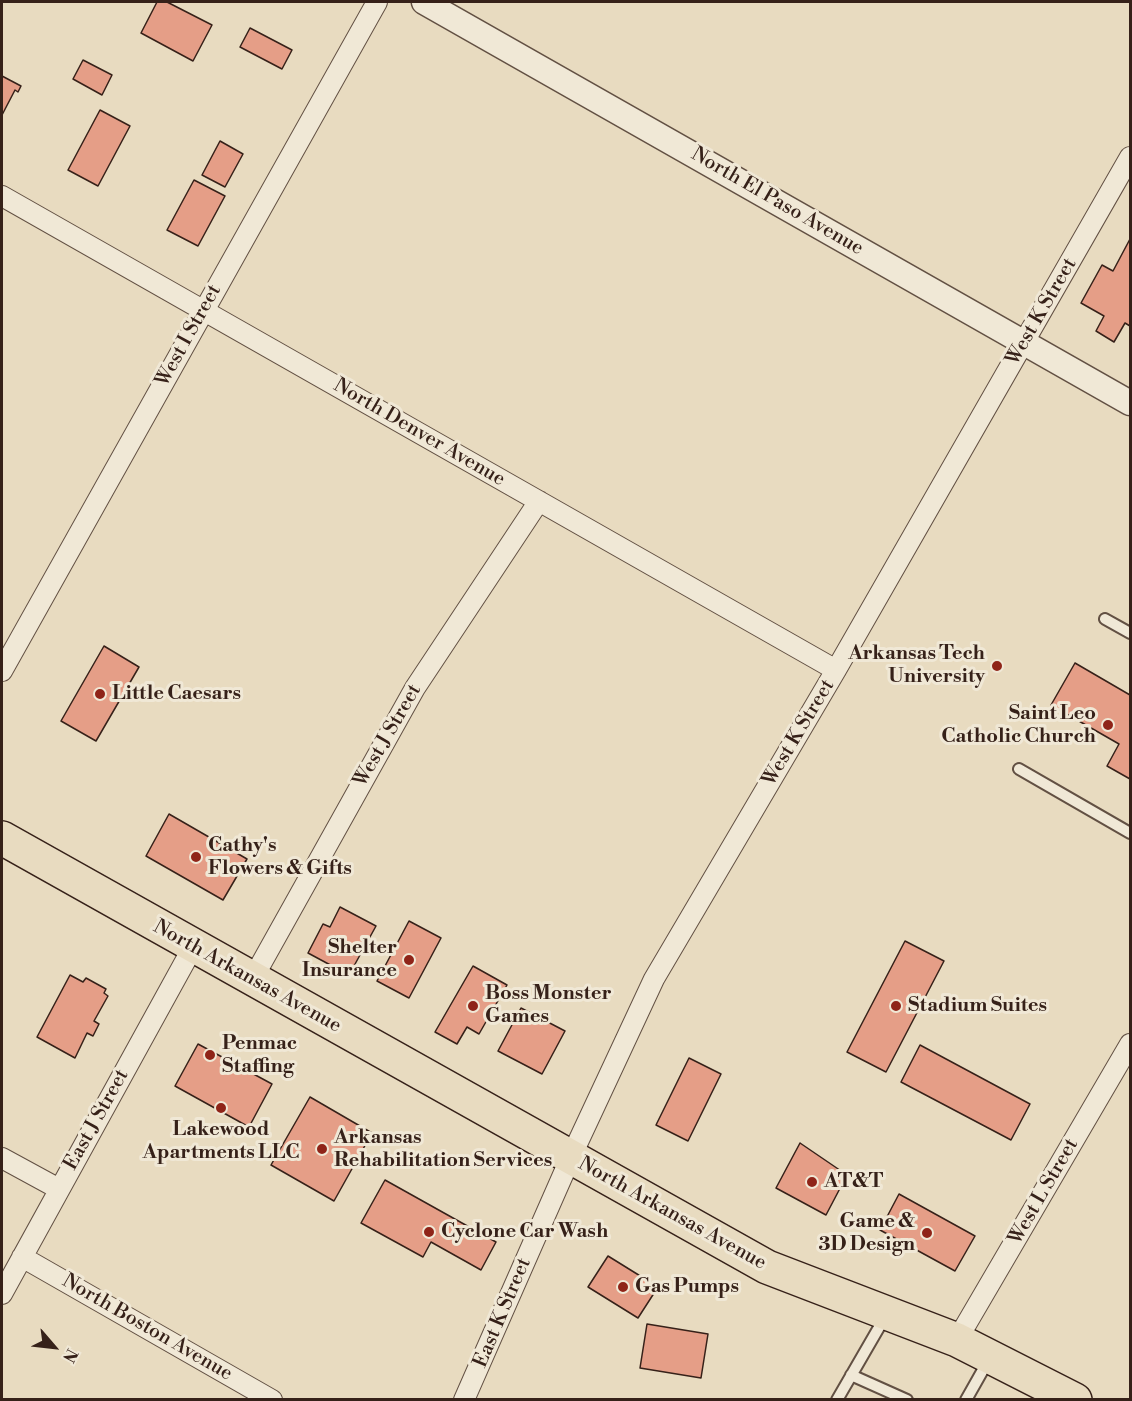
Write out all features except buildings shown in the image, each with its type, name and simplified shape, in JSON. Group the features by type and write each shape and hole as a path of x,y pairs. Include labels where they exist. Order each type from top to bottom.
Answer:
{"highway":[{"name":"North Arkansas Avenue","path":"2,838 766,1267 957,1340 1064,1397"}],"street":[{"name":"West I Street","path":"2,670 377,2"},
{"name":"North El Paso Avenue","path":"424,2 1131,403"},
{"name":"West K Street","path":"570,1159 654,979 836,670 1131,157"},
{"name":"North Denver Avenue","path":"2,196 836,670"},
{"name":"West J Street","path":"252,980 415,688 539,501"},
{"name":"East J Street","path":"2,1294 193,947"},
{"name":"West L Street","path":"957,1340 1131,1044"},
{"path":"2,1158 59,1189"},
{"name":"East K Street","path":"464,1400 570,1159"},
{"name":"North Boston Avenue","path":"22,1257 272,1400"}],"lane":[{"path":"1105,619 1131,633"},
{"path":"1019,769 1131,833"},
{"path":"837,1400 887,1313"},
{"path":"966,1400 990,1357"},
{"path":"851,1375 907,1400"}],"place":[{"name":"Arkansas Tech University","path":"997,666"},
{"name":"Little Caesars","path":"100,694"},
{"name":"Saint Leo Catholic Church","path":"1108,725"},
{"name":"Cathy's Flowers & Gifts","path":"196,857"},
{"name":"Shelter Insurance","path":"409,960"},
{"name":"Boss Monster Games","path":"473,1006"},
{"name":"Stadium Suites","path":"896,1006"},
{"name":"Penmac Staffing","path":"210,1055"},
{"name":"Lakewood Apartments LLC","path":"221,1108"},
{"name":"Arkansas Rehabilitation Services","path":"322,1149"},
{"name":"AT&T","path":"812,1182"},
{"name":"Cyclone Car Wash","path":"429,1232"},
{"name":"Game & 3D Design","path":"927,1233"},
{"name":"Gas Pumps","path":"623,1287"}]}
